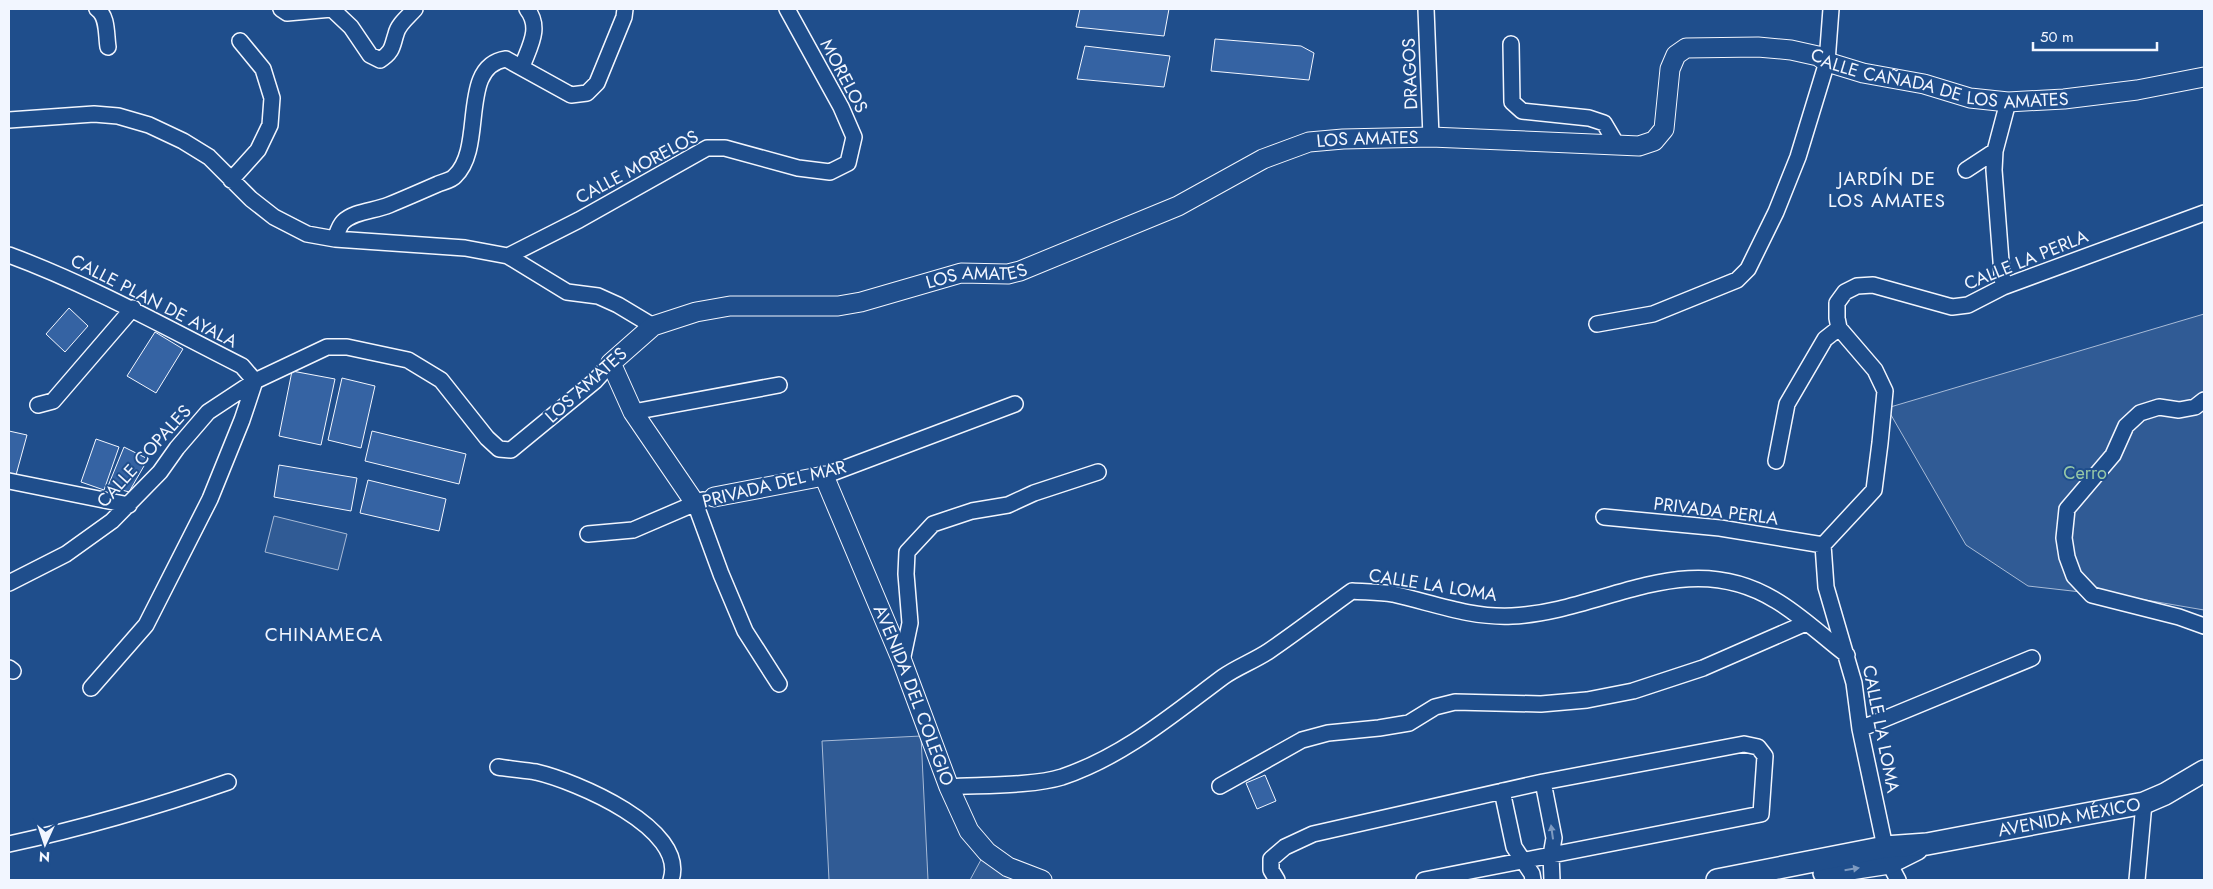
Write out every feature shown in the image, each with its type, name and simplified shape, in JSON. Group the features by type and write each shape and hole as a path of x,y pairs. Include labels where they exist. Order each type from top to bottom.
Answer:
{"main road":[{"name":"AVENIDA MÉXICO","path":"1787,880 1891,863 1927,844 2144,803 2165,794 2204,771"},
{"name":"AVENIDA MÉXICO","path":"1717,880 1891,863"}],"street":[{"path":"97,9 102,12 105,21 108,47"},
{"path":"281,9 287,13 332,9 350,27 370,55 380,60 387,55 396,41 395,34 415,9"},
{"path":"522,67 536,27 534,18 527,9"},
{"path":"336,239 342,222 351,217 387,206 455,176 468,153 473,125 473,110 481,75 496,60 506,59 571,94 587,94 596,83 624,17 625,9"},
{"name":"MORELOS","path":"787,9 841,107 854,137 848,163"},
{"name":"DRAGOS","path":"1426,9 1431,137"},
{"path":"1597,324 1653,314 1737,280 1748,269 1776,212 1798,158 1827,62 1831,9"},
{"path":"231,180 258,150 270,125 272,98 264,69 240,41"},
{"path":"1511,44 1512,102 1522,111 1589,118 1604,123 1617,145"},
{"name":"CALLE CAÑADA DE LOS AMATES","path":"1676,55 1686,48 1758,47 1791,50 1818,56 1827,62 1863,73 1924,84 1970,98 2008,102 2064,99 2119,92 2204,77"},
{"name":"LOS AMATES","path":"255,381 327,347 347,347 408,360 441,380 499,449 511,450 595,381 611,363 653,326 696,312 730,306 838,306 861,302 961,273 1008,274 1178,206 1263,159 1309,142 1343,139 1431,137 1639,146 1654,142 1664,129 1670,68 1676,55"},
{"path":"2003,287 1994,170 1995,151 2008,102"},
{"path":"9,120 94,114 118,116 148,125 183,141 209,157 231,180 274,217 307,234 336,239 465,248 508,256 567,292 598,296 618,305 653,326"},
{"name":"CALLE MORELOS","path":"508,256 579,220 707,148 725,148 798,168 830,172 848,163"},
{"path":"1966,170 1995,151"},
{"name":"CALLE LA PERLA","path":"1839,328 1837,303 1844,292 1857,286 1873,285 1952,307 1968,305 2003,287 2204,213"},
{"name":"CALLE PLAN DE AYALA","path":"9,254 41,266 133,308 242,366 255,381"},
{"path":"38,405 53,402 133,308"},
{"path":"1776,461 1787,404 1825,339 1839,328 1875,370 1884,391 1874,490 1823,545 1826,587 1847,655"},
{"path":"611,363 633,412 695,503 721,574 746,631 780,684"},
{"path":"91,688 146,625 210,500 242,420 255,381"},
{"name":"CALLE COPALES","path":"9,583 66,554 112,521 160,472 177,448 208,412 255,381"},
{"path":"633,412 779,385"},
{"path":"2204,400 2195,407 2179,410 2160,406 2140,413 2126,426 2112,455 2066,509 2064,538 2074,576 2092,595 2179,617 2204,626"},
{"name":"PRIVADA DEL MAR","path":"588,534 633,530 695,503 714,497 824,476 1015,404"},
{"path":"902,661 910,623 906,574 907,552 933,524 972,511 1008,505 1034,493 1098,472"},
{"name":"AVENIDA DEL COLEGIO","path":"824,476 902,661 949,787 969,831 987,852 1008,867 1042,880"},
{"path":"9,481 129,505"},
{"name":"PRIVADA PERLA","path":"1604,517 1720,528 1823,545"},
{"name":"CALLE LA LOMA","path":"949,787 1037,781 1061,777 1098,761 1149,732 1225,676 1267,652 1352,591 1391,594 1468,614 1511,616 1551,612 1656,582 1699,578 1735,582 1775,599 1847,655 1854,683 1860,729 1891,863"},
{"path":"1220,786 1302,740 1328,733 1378,728 1408,722 1435,707 1455,702 1541,704 1587,700 1633,691 1703,668 1806,623"},
{"path":"1860,729 2032,658"},
{"path":"1277,880 1271,870 1271,859 1285,847 1313,834 1543,782 1744,744 1758,747 1765,756 1761,814 1424,880"},
{"path":"498,766 537,773 600,794 652,829 667,846 672,866 671,880"},
{"path":"9,844 54,834 173,801 228,782"},
{"path":"1543,782 1554,838 1551,855 1552,880"},
{"path":"1502,791 1514,847 1533,880"},
{"path":"2137,880 2144,803"}],"shaded area":[{"name":"Cerro","path":"2204,314 2204,610 2134,598 2028,586 1966,545 1887,408"},
{"path":"274,516 347,534 338,570 265,552"},
{"path":"921,736 928,880 829,880 822,741"},
{"path":"983,856 1026,880 970,880"}],"building":[{"path":"1080,9 1169,9 1164,36 1076,27"},
{"path":"1215,39 1301,46 1314,53 1309,80 1211,71"},
{"path":"1085,46 1170,56 1164,87 1077,79"},
{"path":"69,308 88,326 65,352 46,334"},
{"path":"155,332 183,349 156,393 127,376"},
{"path":"292,371 335,379 321,445 279,436"},
{"path":"342,378 375,386 361,448 328,440"},
{"path":"9,431 27,435 16,475 9,473"},
{"path":"372,431 466,454 459,484 365,461"},
{"path":"96,439 119,447 104,490 81,482"},
{"path":"124,447 148,459 129,492 108,486"},
{"path":"279,465 357,478 351,511 274,497"},
{"path":"368,480 446,499 439,531 360,513"},
{"path":"1265,775 1276,801 1257,809 1246,783"}],"district":[{"name":"JARDÍN DE LOS AMATES","path":"1887,189"},
{"name":"CHINAMECA","path":"324,634"}]}
